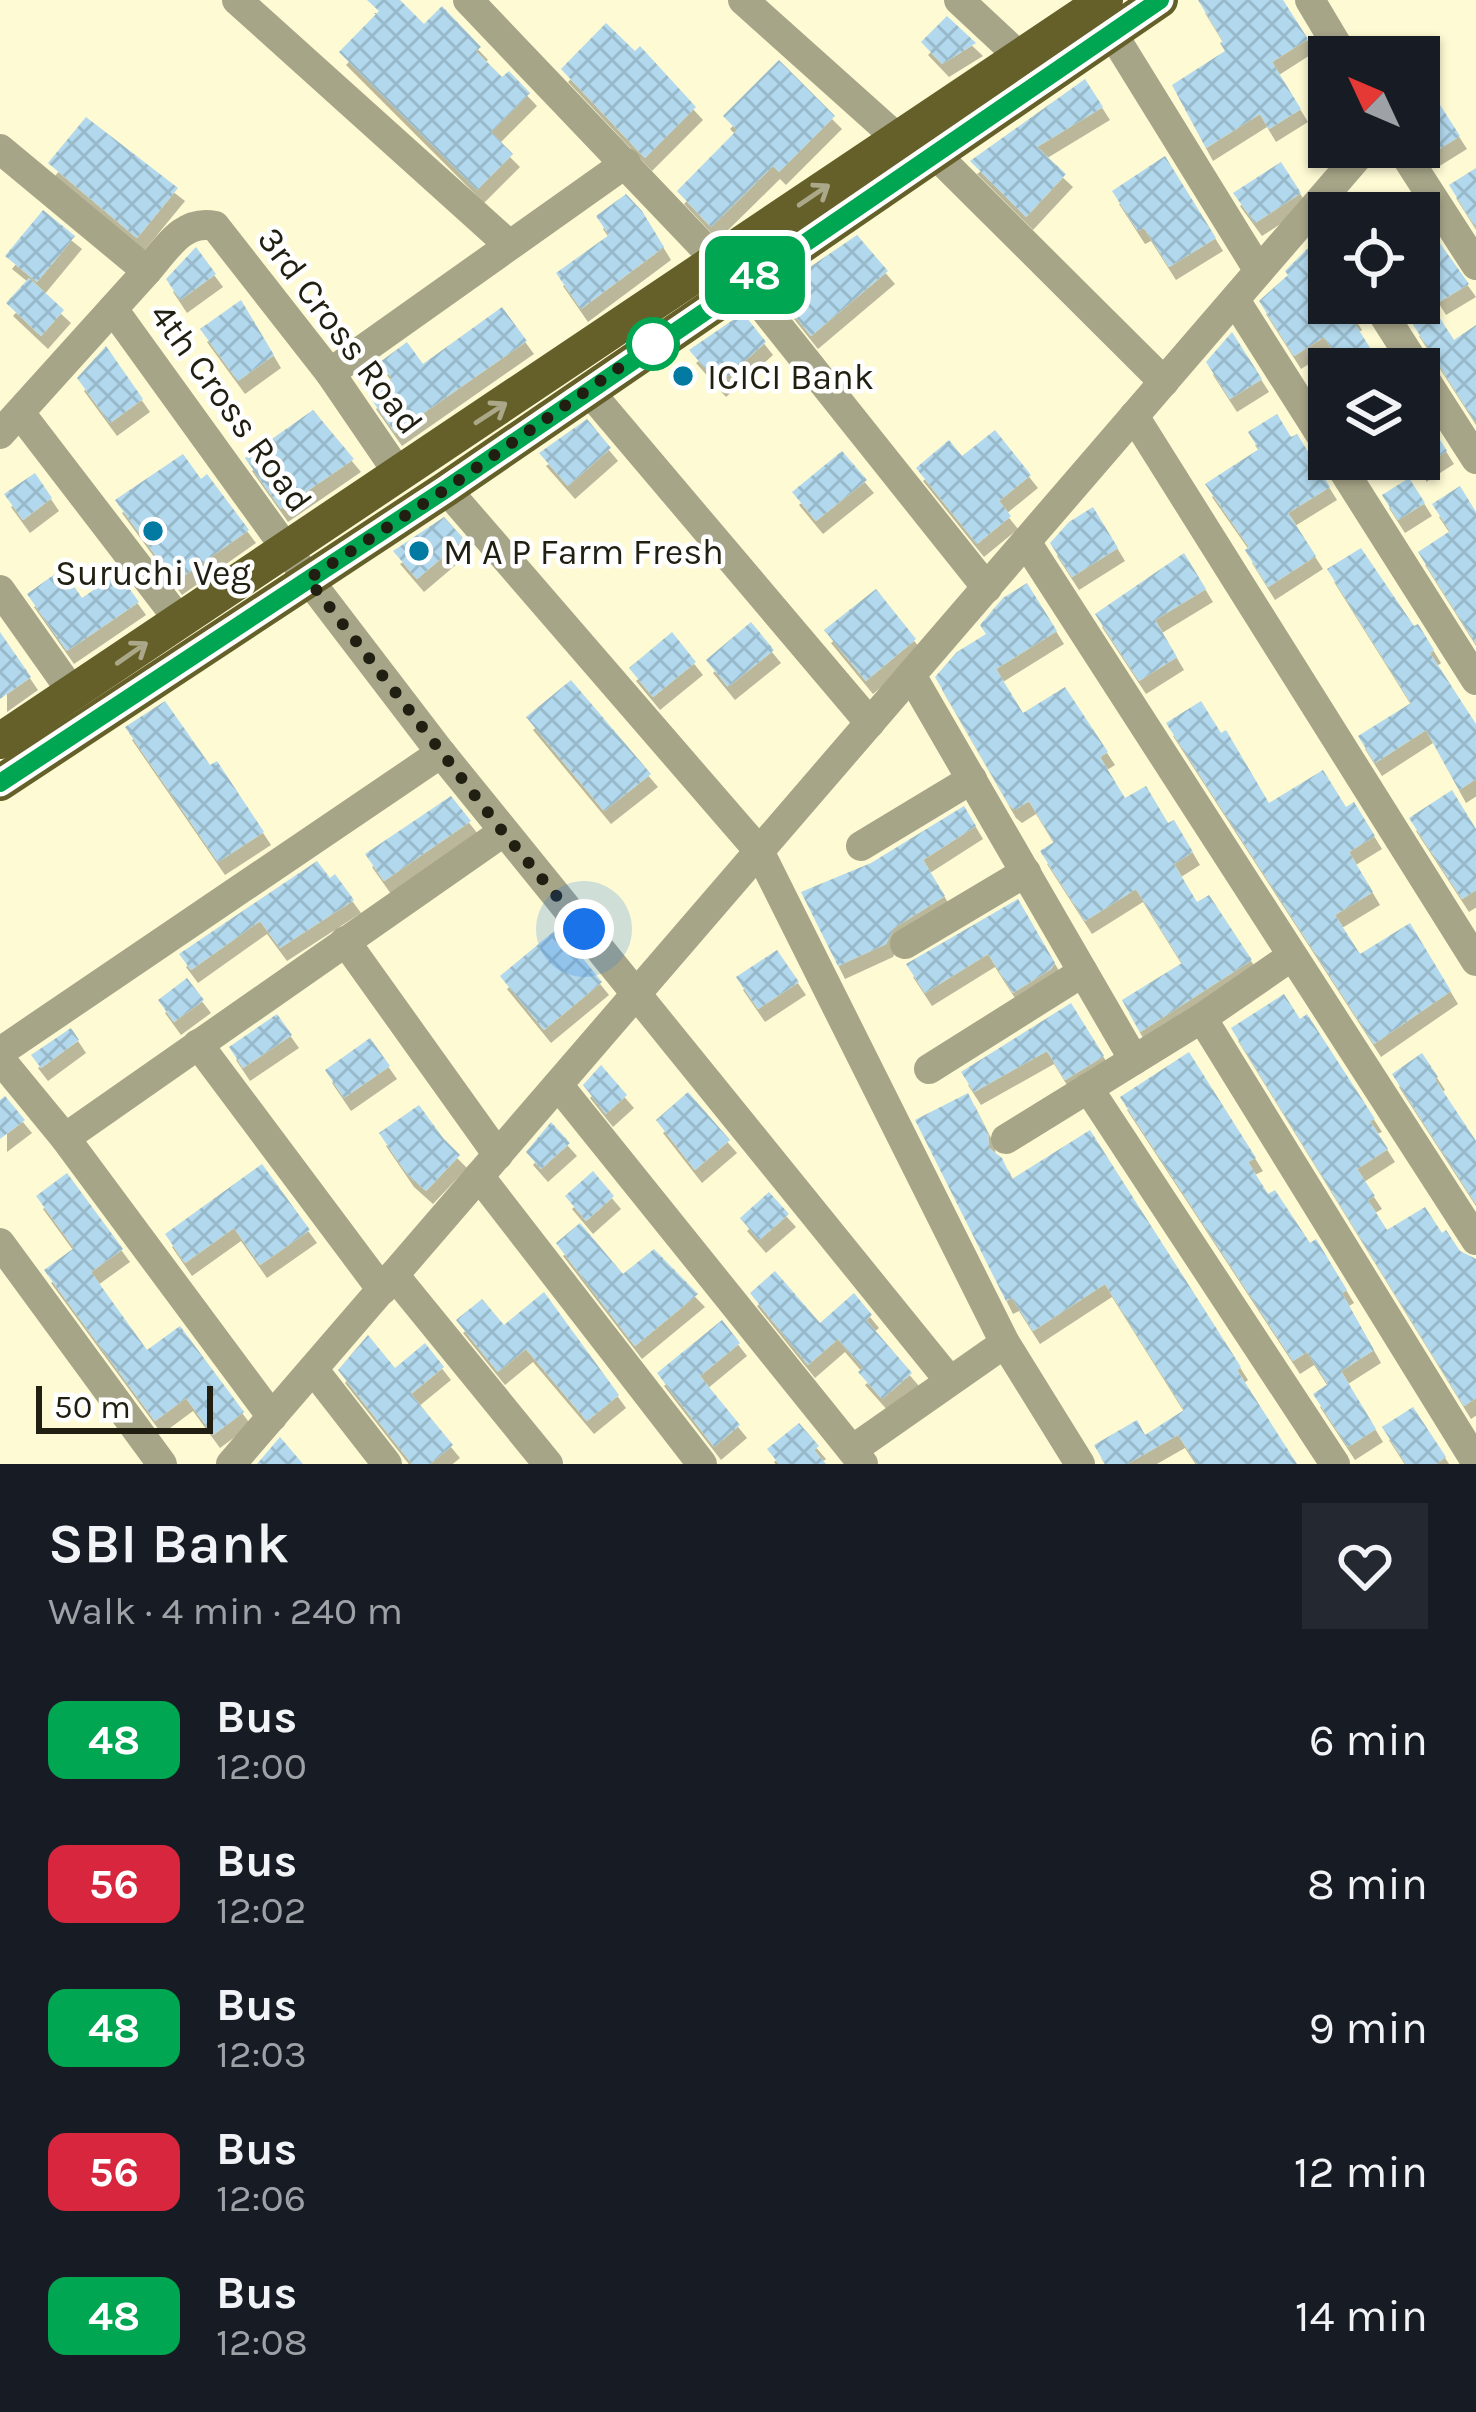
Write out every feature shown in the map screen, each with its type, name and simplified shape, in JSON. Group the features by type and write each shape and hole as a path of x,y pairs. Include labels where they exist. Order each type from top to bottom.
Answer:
{"main road":[{"path":"0,742 178,620 446,489 588,390 897,138 1031,67 1108,16 1160,0"},
{"path":"0,783 298,565 399,474 934,153 1031,67"}],"street":[{"path":"236,0 508,244"},
{"path":"467,0 730,272 987,588"},
{"path":"742,0 897,138"},
{"path":"959,0 1031,67"},
{"path":"1310,0 1331,36"},
{"path":"1108,16 1259,271"},
{"path":"0,149 147,271 10,423 178,620"},
{"path":"934,153 1164,382"},
{"path":"330,373 626,163"},
{"path":"1414,168 1476,265"},
{"name":"3rd Cross Road","path":"147,271 184,229 200,223 215,226 330,373 399,474"},
{"path":"233,1463 1259,271 1308,230"},
{"path":"1235,300 1308,415"},
{"name":"4th Cross Road","path":"113,309 441,753 950,1380"},
{"path":"588,390 870,723"},
{"path":"1440,402 1476,459"},
{"path":"1134,416 1476,961"},
{"path":"1349,480 1476,680"},
{"path":"446,489 759,851 1005,1343 1080,1464"},
{"path":"1026,542 1476,1240"},
{"path":"0,590 74,693"},
{"path":"911,674 1134,1060"},
{"path":"272,1417 0,1056 441,753"},
{"path":"861,845 972,779"},
{"path":"64,1138 503,832"},
{"path":"905,944 1026,872"},
{"path":"345,941 488,1166 702,1464"},
{"path":"1006,1138 1202,1018 1292,956"},
{"path":"929,1069 1083,972"},
{"path":"1202,1018 1476,1462"},
{"path":"197,1044 388,1282 548,1464"},
{"path":"558,1085 858,1457 950,1380 1005,1343"},
{"path":"1088,1088 1335,1464"},
{"path":"0,1243 162,1464"},
{"path":"313,1370 387,1464"}],"building":[{"path":"367,0 400,0 424,24 442,6 502,77 509,71 530,93 491,132 513,154 477,190 339,52 379,11"},
{"path":"1198,0 1283,0 1308,39 1272,62 1301,109 1269,129 1260,114 1206,148 1172,85 1225,51"},
{"path":"947,16 976,43 942,64 921,42"},
{"path":"606,23 635,51 640,46 696,107 645,158 561,69"},
{"path":"779,60 835,116 779,172 773,166 711,227 677,191 737,130 723,116"},
{"path":"1085,79 1103,107 1037,147 1066,174 1026,217 970,161"},
{"path":"1440,105 1460,136 1440,148"},
{"path":"86,117 178,188 137,238 48,163"},
{"path":"1165,156 1216,238 1169,267 1112,191"},
{"path":"1281,162 1301,193 1255,223 1233,193"},
{"path":"1476,168 1476,228 1449,185"},
{"path":"626,194 664,247 581,309 556,273 609,235 596,216"},
{"path":"43,210 75,236 37,282 5,256"},
{"path":"857,235 888,271 811,336 775,291"},
{"path":"1440,243 1469,284 1440,301"},
{"path":"196,247 216,274 180,300 166,279"},
{"path":"1308,248 1308,324 1355,324 1370,348 1331,348 1324,337 1294,356 1259,301 1288,275 1285,271"},
{"path":"29,278 64,310 41,336 6,303"},
{"path":"241,300 274,355 238,381 200,329"},
{"path":"502,307 527,341 395,433 369,396 392,379 380,362 407,342 423,364"},
{"path":"743,313 766,342 719,384 689,350"},
{"path":"1440,318 1454,340 1476,325 1476,423 1440,367 1440,348 1428,348 1413,324 1440,324"},
{"path":"1232,332 1262,379 1230,399 1206,362"},
{"path":"106,346 143,399 110,423 77,378"},
{"path":"313,410 354,459 281,509 245,458"},
{"path":"1277,414 1291,437 1297,434 1308,452 1308,480 1326,480 1330,487 1288,513 1316,556 1268,587 1245,550 1249,547 1205,484 1259,449 1248,432"},
{"path":"587,419 611,448 568,486 539,453"},
{"path":"995,430 1031,475 999,501 1011,516 977,544 916,468 949,440 962,456"},
{"path":"842,451 867,480 816,521 792,492"},
{"path":"183,454 201,479 207,474 249,530 175,582 115,500"},
{"path":"35,473 52,498 23,520 4,494"},
{"path":"1410,480 1425,503 1398,520 1382,495"},
{"path":"1460,486 1476,512 1476,644 1418,552 1450,531 1432,504"},
{"path":"1093,507 1118,548 1072,577 1050,543 1069,522"},
{"path":"444,517 464,539 417,579 393,551"},
{"path":"1361,548 1414,626 1418,624 1434,650 1430,653 1476,724 1476,779 1459,790 1426,730 1375,763 1358,736 1411,703 1327,569"},
{"path":"1184,553 1206,589 1155,620 1177,657 1139,681 1095,614"},
{"path":"62,569 82,598 118,573 139,602 67,651 27,594"},
{"path":"1027,583 1057,631 996,669 1023,713 1065,687 1108,752 1100,757 1125,798 1146,786 1168,823 1174,820 1193,852 1174,864 1197,902 1209,895 1252,960 1140,1032 1122,1000 1182,963 1136,889 1085,921 1040,851 1054,842 1029,801 1015,810 1009,805 935,677 957,652 986,634 980,625 1003,598"},
{"path":"876,589 916,639 866,681 824,630"},
{"path":"751,622 774,650 728,687 706,660"},
{"path":"0,632 31,677 0,699"},
{"path":"672,632 696,662 653,697 629,668"},
{"path":"571,680 651,774 604,811 526,717"},
{"path":"165,701 210,765 217,761 264,832 218,862 125,727"},
{"path":"1201,701 1221,733 1226,730 1269,803 1323,770 1346,807 1354,802 1375,836 1349,852 1373,892 1335,915 1360,954 1410,923 1451,991 1374,1044 1166,723"},
{"path":"1452,790 1476,829 1476,890 1462,899 1409,818"},
{"path":"451,796 471,821 384,881 365,854"},
{"path":"964,806 976,826 923,860 945,896 894,928 886,944 838,966 801,892 871,863"},
{"path":"317,861 330,878 335,874 354,900 280,948 260,921 191,970 179,954"},
{"path":"1018,899 1055,963 1051,969 1013,993 988,954 925,993 906,964"},
{"path":"558,928 602,982 544,1030 500,976"},
{"path":"777,950 799,982 758,1009 736,977"},
{"path":"187,978 204,1000 174,1022 158,1000"},
{"path":"1284,994 1300,1019 1307,1014 1375,1119 1370,1121 1388,1149 1357,1169 1375,1196 1368,1200 1387,1230 1425,1207 1442,1233 1446,1230 1460,1251 1476,1259 1476,1398 1464,1406 1231,1028"},
{"path":"1071,1003 1104,1056 1065,1080 1047,1051 974,1092 961,1072"},
{"path":"277,1014 292,1035 243,1068 229,1047"},
{"path":"71,1028 79,1040 41,1068 31,1055"},
{"path":"370,1038 390,1066 344,1098 325,1070"},
{"path":"1189,1052 1256,1158 1248,1162 1268,1194 1275,1190 1310,1243 1316,1239 1347,1290 1342,1293 1374,1350 1341,1371 1376,1429 1348,1447 1313,1394 1328,1384 1307,1352 1293,1361 1120,1097"},
{"path":"1422,1053 1476,1141 1476,1204 1392,1074"},
{"path":"601,1065 627,1095 606,1114 583,1085"},
{"path":"688,1092 730,1140 695,1170 656,1120"},
{"path":"968,1093 988,1133 989,1148 1002,1158 1012,1179 1090,1130 1297,1464 1197,1464 1178,1435 1127,1464 1105,1464 1094,1445 1137,1420 1145,1435 1184,1410 1105,1284 1033,1331 1012,1298 1006,1301 915,1120"},
{"path":"5,1096 25,1120 0,1139 0,1100"},
{"path":"419,1105 460,1155 426,1191 407,1174 379,1133"},
{"path":"551,1122 570,1143 541,1169 526,1152"},
{"path":"262,1164 310,1230 260,1265 234,1228 185,1263 165,1234"},
{"path":"593,1171 614,1196 586,1221 565,1196"},
{"path":"67,1173 123,1249 91,1272 147,1350 180,1326 244,1412 213,1435 186,1398 155,1421 44,1270 74,1248 36,1196"},
{"path":"769,1192 789,1214 759,1240 740,1218"},
{"path":"580,1223 623,1274 654,1249 698,1294 635,1346 556,1243"},
{"path":"775,1271 820,1323 854,1293 872,1315 866,1320 912,1373 882,1399 838,1339 808,1365 750,1293"},
{"path":"544,1292 619,1395 587,1421 526,1349 498,1372 456,1320 482,1299 504,1325"},
{"path":"722,1320 740,1343 700,1376 740,1425 714,1447 657,1373"},
{"path":"368,1335 395,1368 425,1343 444,1367 411,1394 453,1445 430,1464 412,1464 338,1370"},
{"path":"1413,1407 1446,1457 1436,1464 1406,1464 1382,1427"},
{"path":"799,1423 819,1446 814,1450 826,1464 779,1464 767,1449"},
{"path":"280,1437 303,1464 257,1464"}],"bus line":[{"name":"48","path":"0,783 446,489 1160,0"}],"place":[{"name":"ICICI Bank","path":"683,376"},
{"name":"Suruchi Veg","path":"153,531"},
{"name":"M A P Farm Fresh","path":"419,551"}],"route":[{"path":"584,929 308,579 653,344"}]}
